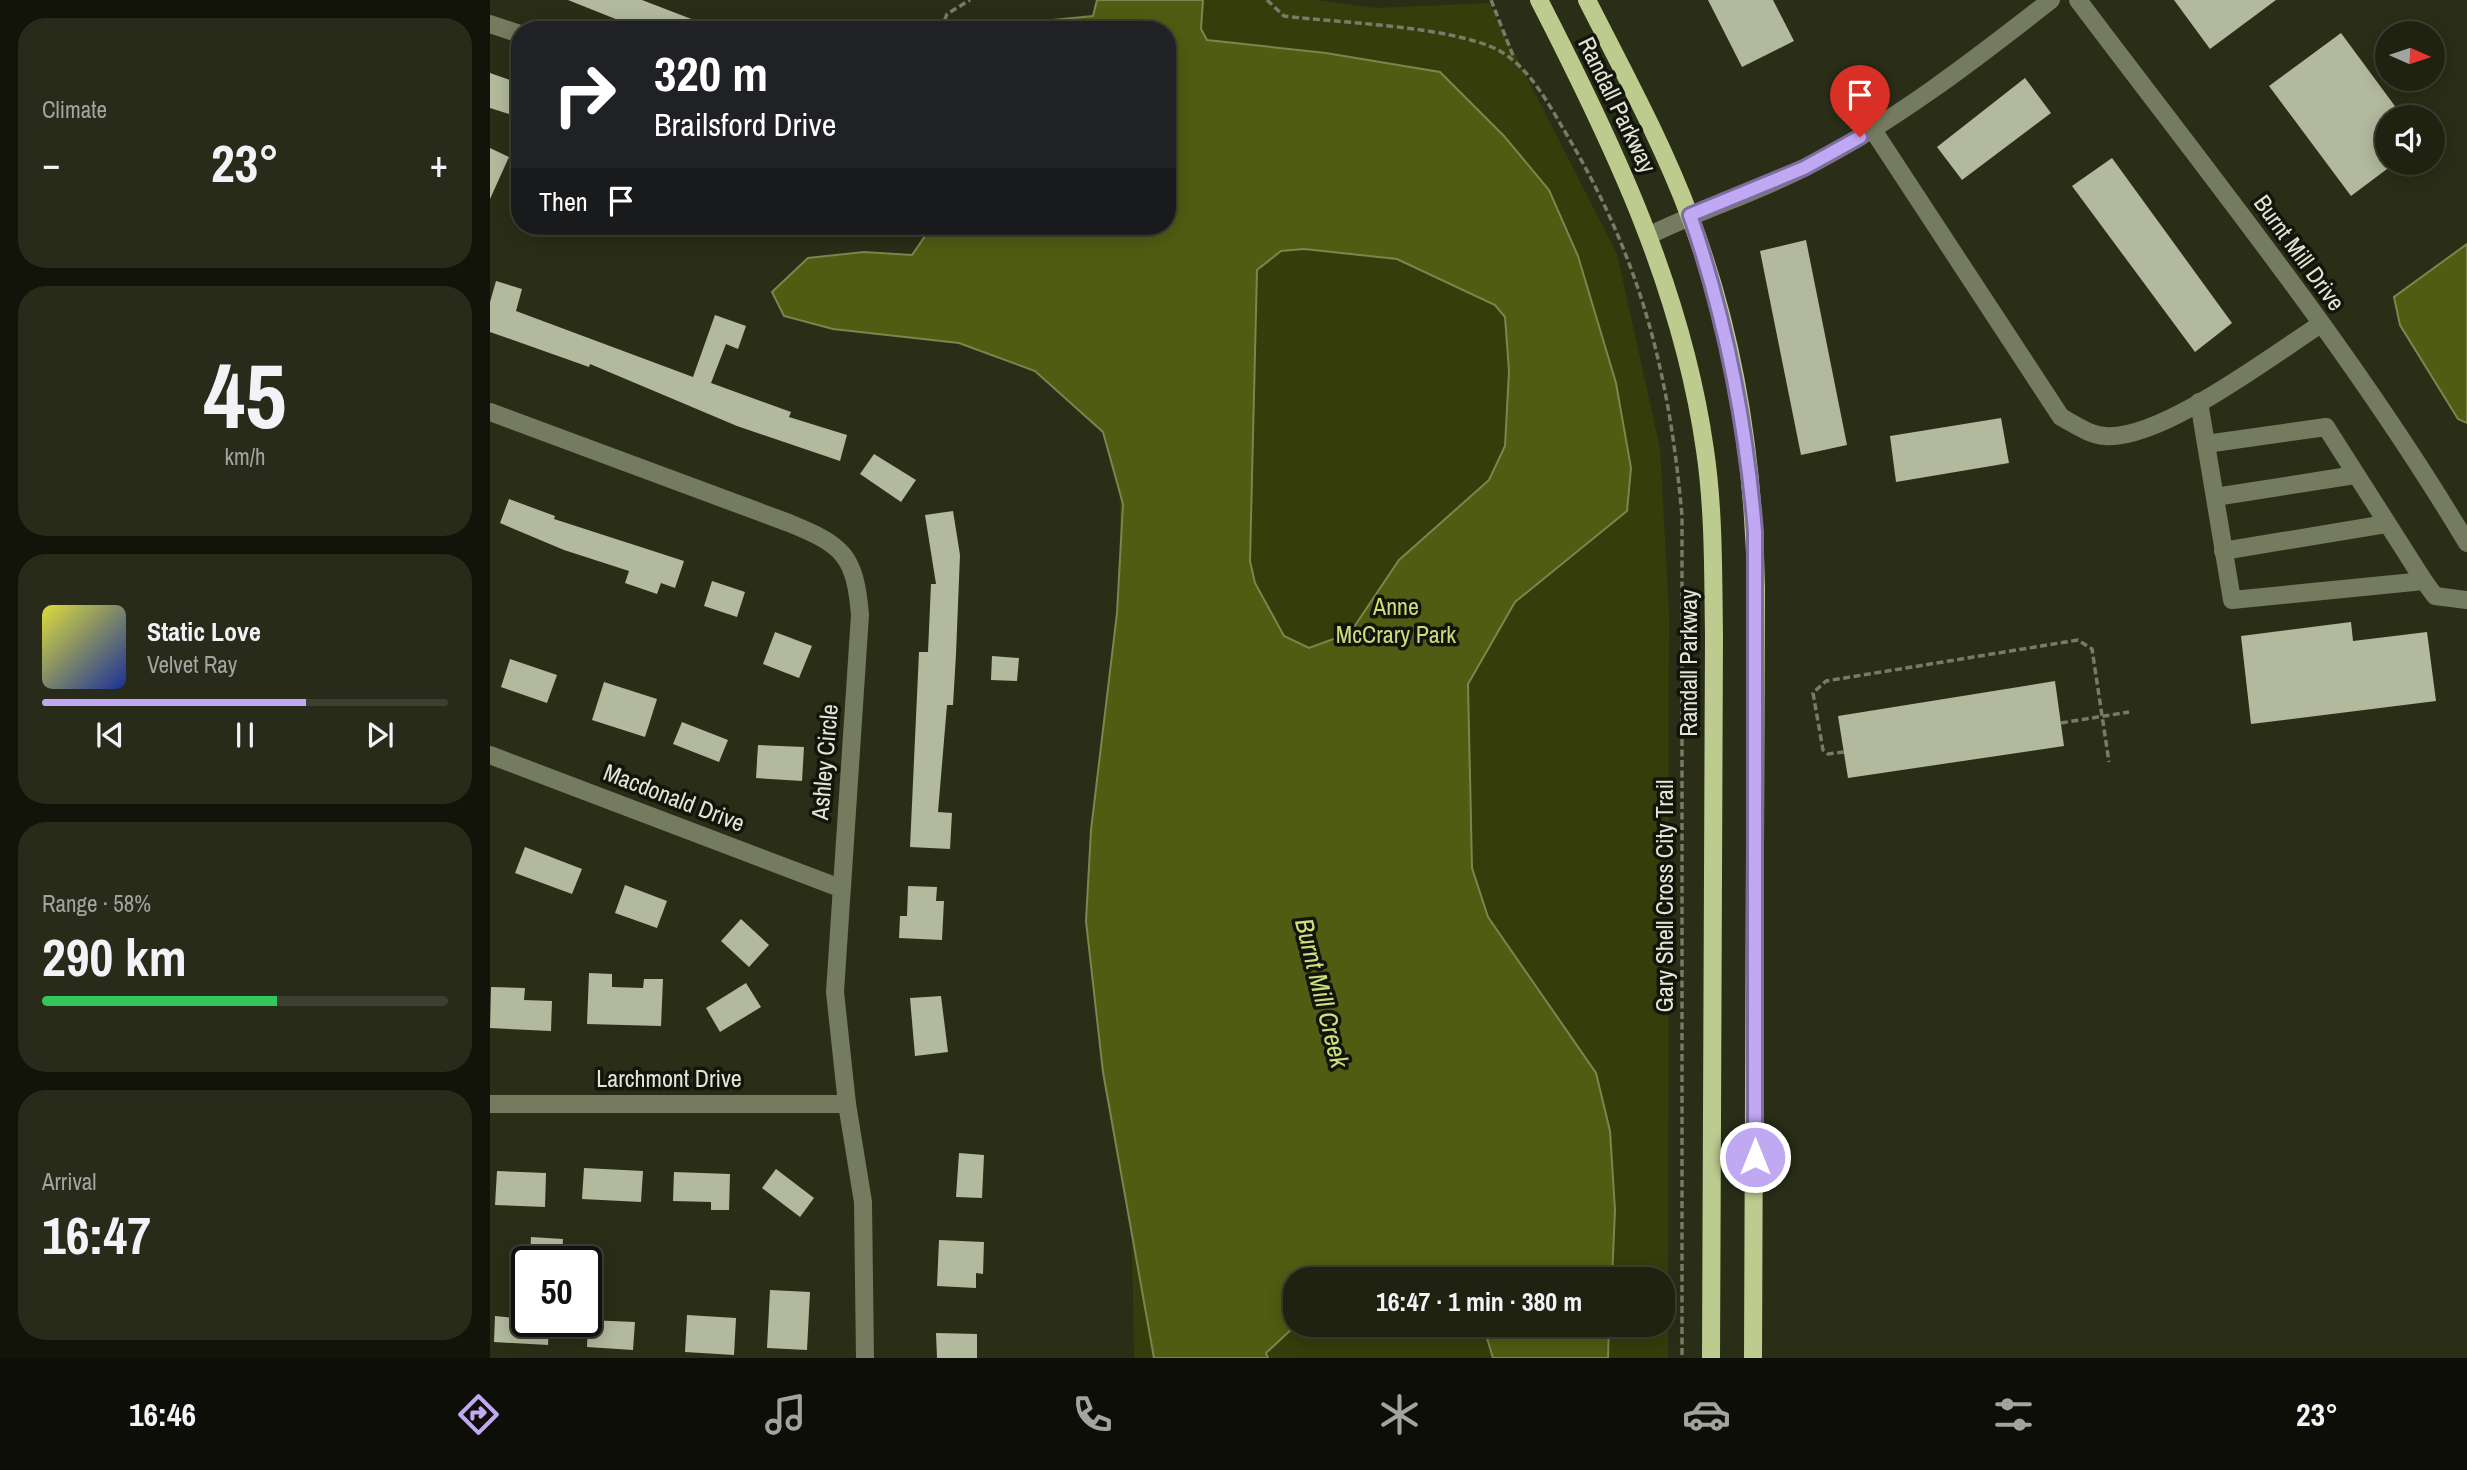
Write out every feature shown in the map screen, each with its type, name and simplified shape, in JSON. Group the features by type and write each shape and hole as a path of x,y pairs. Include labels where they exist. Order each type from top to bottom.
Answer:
{"main road":[{"name":"Randall Parkway","path":"1539,0 1623,172 1650,235 1675,310 1693,382 1705,452 1712,516 1711,1358"},
{"name":"Randall Parkway","path":"1587,0 1690,215 1706,263 1730,354 1746,442 1755,532 1753,1358"}],"street":[{"path":"1650,235 1690,215 1804,168 1873,130 1944,81 2051,0"},
{"name":"Burnt Mill Drive","path":"2078,0 2321,324 2424,471 2467,543"},
{"path":"490,24 511,31"},
{"path":"1873,130 2061,416 2103,437 2135,434 2178,416 2321,324"},
{"path":"2199,402 2232,600 2424,581"},
{"name":"Ashley Circle","path":"490,412 789,523 827,540 851,563 860,615 835,992 847,1104 863,1202 865,1358"},
{"path":"2206,444 2326,427 2354,475 2435,596 2467,600"},
{"path":"2215,496 2354,475"},
{"path":"2224,551 2386,524"},
{"name":"Macdonald Drive","path":"490,755 840,888"},
{"name":"Larchmont Drive","path":"490,1104 847,1104"}],"path":[{"path":"944,21 947,14 970,0"},
{"name":"Gary Shell Cross City Trail","path":"1268,0 1284,16 1441,34 1494,48 1514,60 1546,100 1579,155 1612,221 1645,302 1664,378 1676,453 1684,594 1682,1358"},
{"path":"1491,0 1514,60"},
{"path":"1844,752 1828,754 1823,750 1813,693 1826,681 2078,640 2092,649 2109,762"},
{"path":"2061,723 2129,712"}],"green space":[{"name":"Anne McCrary Park","path":"1111,0 1315,0 1376,8 1489,3 1617,254 1660,448 1669,613 1668,1267 1283,1267 1283,1337 1668,1337 1668,1358 1134,1358 1115,235 1176,235 1176,21 1150,21"}],"water":[{"name":"Anne McCrary Park","path":"1097,0 1203,0 1201,29 1207,40 1326,53 1440,72 1504,136 1549,190 1578,256 1616,383 1631,468 1627,511 1515,602 1468,684 1472,868 1488,917 1596,1073 1610,1131 1615,1210 1613,1267 1283,1267 1283,1337 1266,1353 1268,1358 1154,1358 1103,1072 1086,921 1091,830 1117,613 1123,504 1103,432 1035,371 959,343 833,329 784,316 772,292 808,258 864,252 912,255 926,235 1176,235 1176,21 1042,21 1093,16","holes":["1304,249 1397,259 1495,305 1505,317 1509,371 1505,446 1489,480 1399,560 1350,633 1309,648 1284,636 1255,583 1250,561 1257,270 1281,251"]},
{"path":"2467,244 2467,423 2458,419 2400,325 2394,297"},
{"path":"1487,1337 1609,1337 1608,1358 1493,1358"}],"building":[{"path":"568,0 642,0 697,21 620,21"},
{"path":"1708,0 1773,0 1794,41 1742,67"},
{"path":"2174,0 2276,0 2210,49"},
{"path":"2341,33 2375,79 2375,91 2384,91 2394,105 2375,105 2375,175 2379,175 2351,196 2269,86"},
{"path":"490,73 511,80 511,108 509,114 490,108"},
{"path":"2025,78 2051,113 1962,180 1937,147"},
{"path":"490,148 509,157 490,199"},
{"path":"2112,158 2232,323 2195,352 2072,186"},
{"path":"1806,240 1847,445 1801,455 1760,251"},
{"path":"496,281 522,289 516,311 693,377 715,315 746,326 738,349 726,344 711,383 791,412 789,417 847,435 840,461 737,426 590,364 589,367 490,332 490,302"},
{"path":"2001,418 2009,463 1896,482 1890,436"},
{"path":"874,454 916,480 901,502 860,474"},
{"path":"509,499 555,516 554,519 684,561 675,588 661,583 657,594 625,583 629,571 564,550 500,523"},
{"path":"953,511 960,555 956,654 953,705 947,705 938,812 952,813 950,849 910,847 919,652 928,652 931,584 936,584 925,515"},
{"path":"712,581 745,592 737,617 704,606"},
{"path":"2351,622 2353,641 2427,632 2436,701 2251,724 2241,636"},
{"path":"775,632 812,646 799,678 763,664"},
{"path":"992,656 1019,658 1017,681 991,680"},
{"path":"510,659 557,675 547,703 501,687"},
{"path":"2055,681 2064,746 1848,778 1838,716"},
{"path":"604,682 657,699 645,737 592,720"},
{"path":"682,722 728,740 719,762 673,744"},
{"path":"758,745 804,747 802,781 756,778"},
{"path":"525,847 582,869 572,894 515,873"},
{"path":"625,885 667,901 657,928 615,913"},
{"path":"908,886 937,887 936,901 944,901 942,940 899,938 900,916 907,916"},
{"path":"741,919 769,945 749,967 721,941"},
{"path":"589,973 612,974 612,987 643,988 644,979 663,979 661,1026 587,1024"},
{"path":"746,983 761,1007 720,1032 706,1008"},
{"path":"491,987 525,988 524,1000 552,1001 551,1031 490,1028"},
{"path":"941,996 948,1052 915,1056 910,998"},
{"path":"959,1153 984,1155 982,1198 956,1197"},
{"path":"584,1168 643,1171 641,1202 582,1199"},
{"path":"776,1169 814,1198 800,1217 762,1188"},
{"path":"497,1171 546,1173 545,1207 495,1205"},
{"path":"674,1172 730,1174 729,1210 711,1210 711,1202 673,1201"},
{"path":"531,1237 563,1239 563,1246 531,1246"},
{"path":"939,1240 984,1242 983,1274 976,1273 976,1288 937,1286"},
{"path":"770,1290 810,1292 807,1350 767,1348"},
{"path":"687,1315 736,1318 734,1355 685,1352"},
{"path":"495,1316 511,1317 511,1337 548,1337 548,1345 494,1342"},
{"path":"602,1321 635,1322 633,1350 587,1347 587,1337 602,1337"},
{"path":"936,1333 977,1334 977,1358 937,1358"}],"route":[{"path":"1755,1157 1755,532 1746,442 1730,354 1706,263 1690,215 1804,168 1860,137"}],"water label":[{"name":"Burnt Mill Creek","path":"1322,993"}]}
